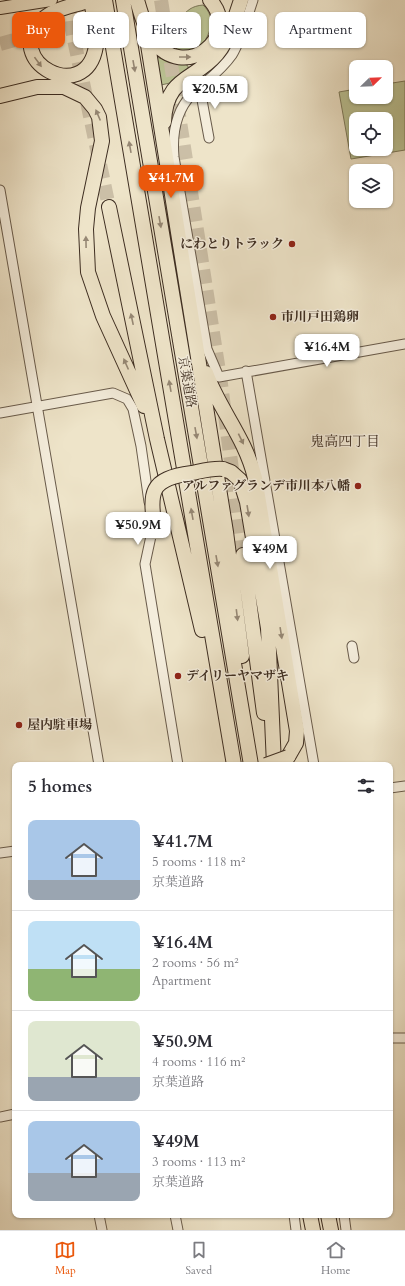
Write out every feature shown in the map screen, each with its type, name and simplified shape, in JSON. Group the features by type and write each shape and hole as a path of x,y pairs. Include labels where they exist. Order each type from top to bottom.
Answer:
{"highway":[{"name":"京葉道路","path":"106,0 233,762"},
{"name":"京葉道路","path":"123,0 251,762"},
{"path":"137,0 141,12"},
{"path":"161,48 164,51 182,58 195,56 208,50 218,33 218,16 210,0"},
{"path":"222,0 228,12"},
{"path":"236,12 241,0"},
{"path":"89,1 96,41 95,52 89,63 81,71 72,75 58,75 48,72 39,65 34,56 31,44 34,31 47,16 89,1"},
{"path":"148,48 165,160 198,354 238,617 252,762"},
{"path":"165,160 164,125 167,102 176,86 216,55 220,48"},
{"path":"0,96 37,87 64,87 85,97 93,106 99,117 102,142 88,208 86,229 88,272 102,316 132,377 158,439"},
{"path":"109,207 158,439 233,762"},
{"path":"198,354 216,396 244,445 255,478 296,731 296,743 288,756 273,762"},
{"path":"155,532 152,500 154,491 160,483 167,478 181,474 223,470 231,472 240,480 247,502 268,628 273,762"},
{"path":"243,555 273,762"},
{"path":"311,1218 313,1230"},
{"path":"329,1218 331,1230"}],"main road":[{"path":"0,8 51,0"}],"street":[{"path":"253,0 241,34 231,55 218,72 197,90 186,103 178,118 174,133 173,149 207,349 219,377 405,344"},
{"path":"197,90 202,100 209,138"},
{"path":"0,190 98,762"},
{"path":"246,371 313,762"},
{"path":"0,413 113,393 123,396 130,403 140,446 151,529 145,564 178,762"},
{"path":"352,646 354,658"},
{"path":"393,788 405,786"},
{"path":"0,853 12,851"},
{"path":"393,1038 405,1038"},
{"path":"0,1117 12,1115"},
{"path":"100,1218 102,1230"},
{"path":"176,1218 178,1230"},
{"path":"294,1218 296,1230"},
{"path":"344,1218 346,1230"}],"green space":[{"path":"203,5 209,13 209,31 201,47 201,12 186,12 196,6"},
{"path":"177,48 198,48 185,53 176,49"},
{"path":"156,57 186,65 188,66 188,69 170,83 161,85"},
{"path":"405,81 405,150 393,152 393,112 349,112 349,148 339,92 349,90 349,104 393,104 393,83"},
{"path":"350,156 369,156 351,159"}],"tunnel":[{"path":"68,0 71,25 109,207"},
{"path":"161,0 221,384 243,555"},
{"path":"0,44 12,41"}],"place":[{"name":"にわとりトラック","path":"292,244"},
{"name":"市川戸田鶏卵","path":"273,317"},
{"name":"アルファグランデ市川本八幡","path":"358,486"},
{"name":"デイリーヤマザキ","path":"178,676"},
{"name":"屋内駐車場","path":"19,725"}],"district":[{"name":"鬼高四丁目","path":"345,441"}]}
